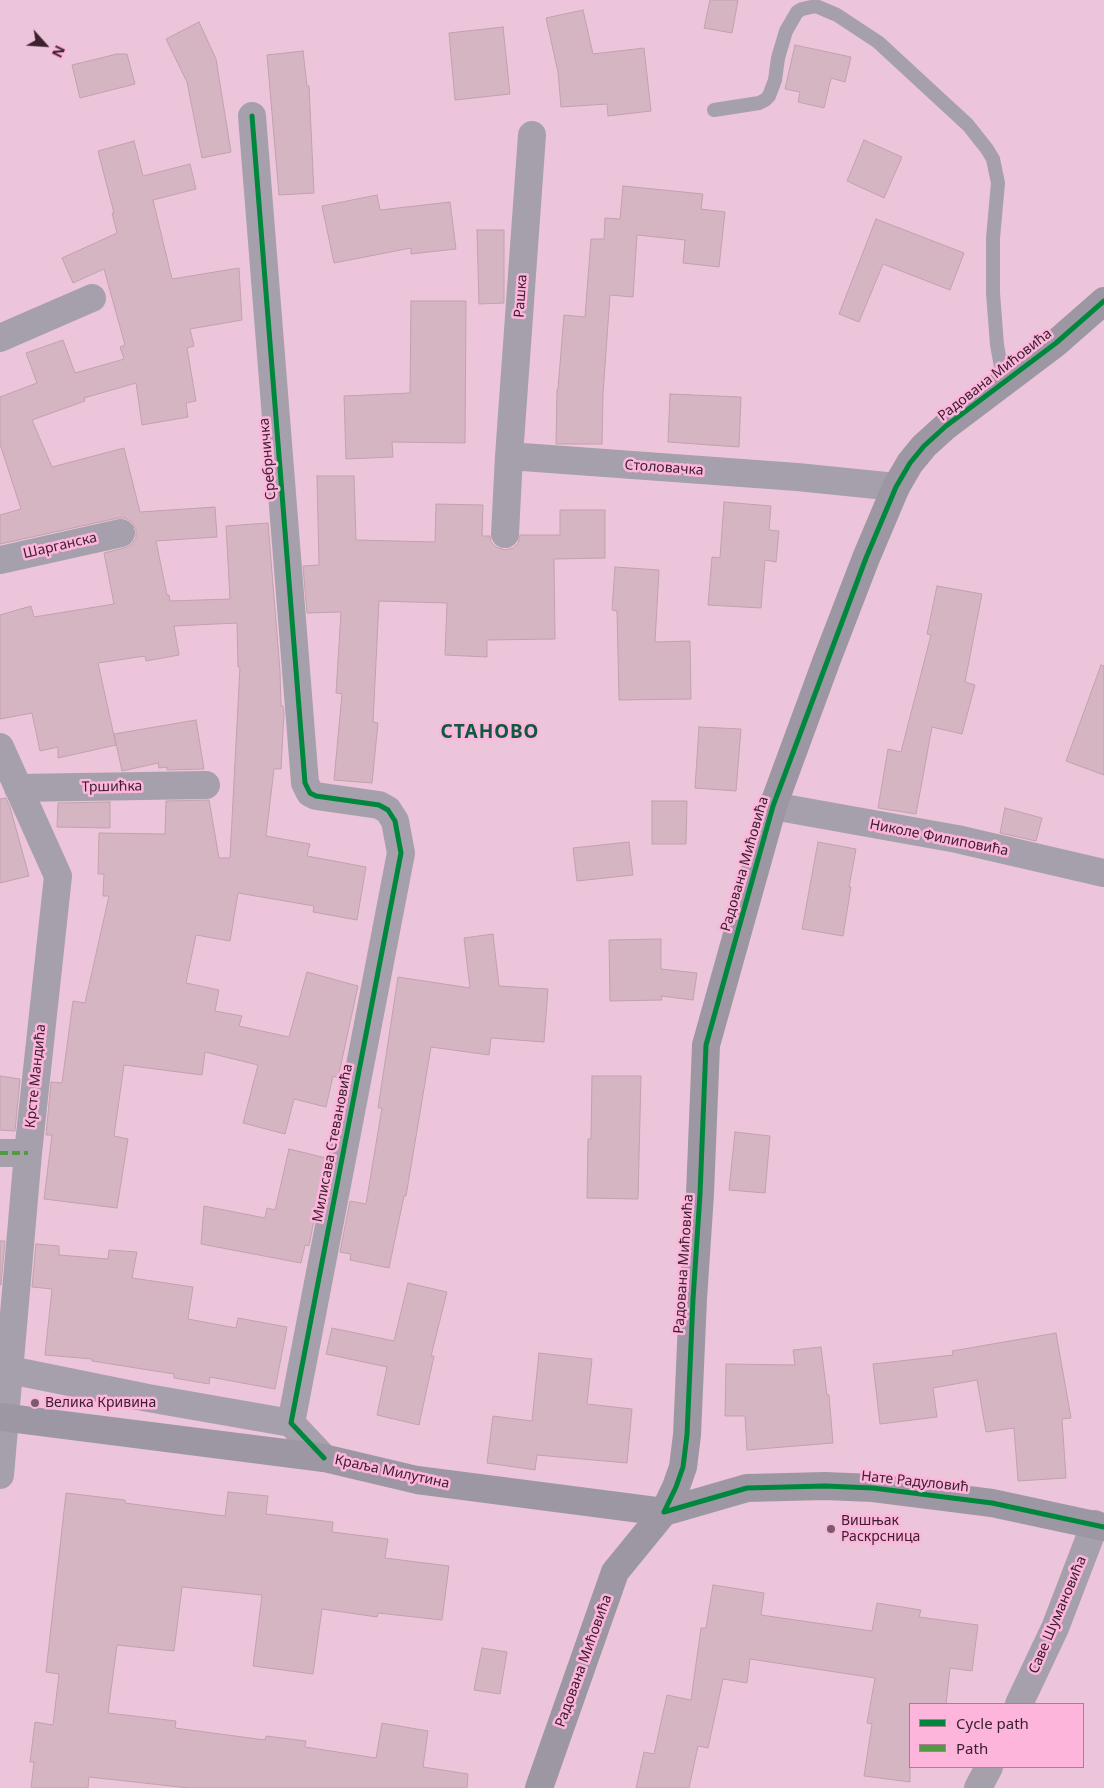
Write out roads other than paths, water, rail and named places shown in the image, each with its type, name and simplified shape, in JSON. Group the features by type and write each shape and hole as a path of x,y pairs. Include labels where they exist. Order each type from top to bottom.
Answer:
{"street":[{"name":"Сребрничка","path":"252,116 305,783 310,794 316,796 379,805 388,810 394,821"},
{"name":"Рашка","path":"509,456 532,136"},
{"path":"0,338 92,298"},
{"name":"Радована Мићовића","path":"539,1788 615,1572 664,1512 683,1467 687,1435 706,1044 773,806 849,601 896,487 910,463 924,446 946,426 1056,343 1104,301"},
{"name":"Столовачка","path":"509,456 796,477 896,487"},
{"path":"505,534 509,456"},
{"name":"Шарганска","path":"0,560 121,533"},
{"name":"Крсте Мандића","path":"0,747 58,876 28,1153 10,1370 3,1417 0,1475"},
{"name":"Тршићка","path":"18,788 206,785"},
{"name":"Николе Филиповића","path":"773,806 957,839 1104,873"},
{"name":"Милисава Стевановића","path":"291,1423 400,853 394,821"},
{"path":"0,1153 28,1153"},
{"path":"10,1370 148,1398 291,1423 324,1458"},
{"name":"Краља Милутина","path":"3,1417 324,1458 417,1480 664,1512"},
{"name":"Нате Радуловић","path":"664,1512 747,1488 825,1486 873,1488 941,1495 1009,1506 1099,1526"},
{"name":"Саве Шумановића","path":"1018,1703 1055,1628 1099,1526"},
{"path":"978,1788 988,1768"}],"lane":[{"path":"714,110 759,103 769,96 775,80 778,58 786,31 797,12 816,6 837,15 878,42 968,125 987,148 993,159 998,183 993,238 993,293 996,346 1004,383"}],"place":[{"name":"Велика Кривина","path":"35,1403"},
{"name":"Вишњак Раскрсница","path":"831,1529"}],"district":[{"name":"СТАНОВО","path":"490,733"}]}
